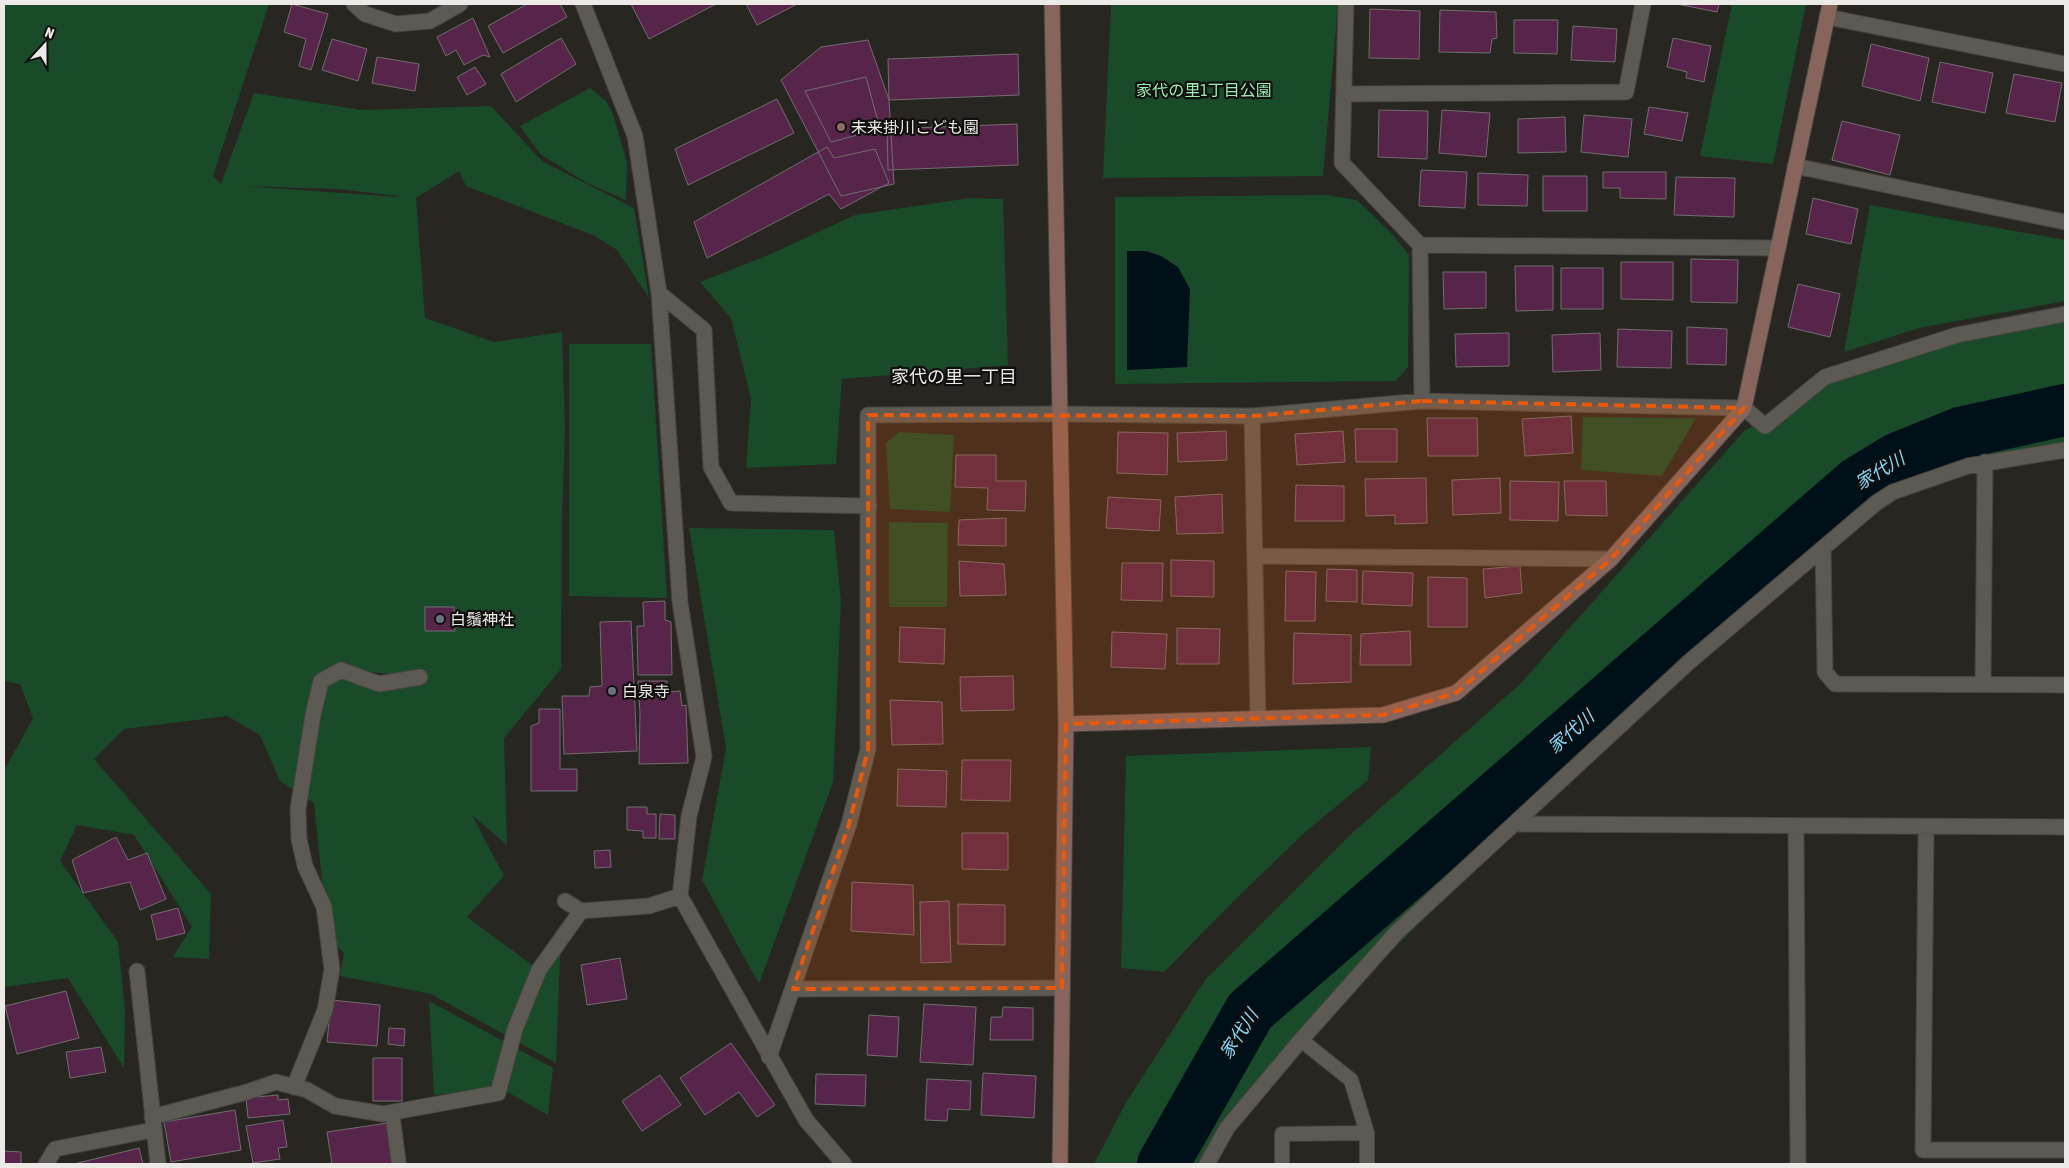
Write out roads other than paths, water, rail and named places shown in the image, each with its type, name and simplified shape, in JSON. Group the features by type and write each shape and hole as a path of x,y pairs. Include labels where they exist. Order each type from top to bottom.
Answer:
{"street":[{"path":"354,4 365,14 396,24 430,21 460,4"},
{"path":"583,4 634,136 659,293 680,602 704,757 688,816 680,896 806,1120 844,1164"},
{"path":"1052,4 1066,724 1060,1164"},
{"path":"1346,4 1342,163 1420,245 1422,401"},
{"path":"1344,94 1626,92 1643,4"},
{"path":"1066,724 1383,715 1456,693 1611,559 1744,408 1828,10 2065,64"},
{"path":"1795,166 2065,222"},
{"path":"1420,245 1778,248"},
{"path":"659,293 704,330 711,467 731,503 868,506"},
{"path":"769,1056 849,824 868,749 868,415 1252,416 1422,401 1744,408 1765,426 1825,377 1957,335 2065,314"},
{"path":"1252,416 1258,719"},
{"path":"1207,1164 1227,1128 1301,1040 1397,932 1689,662 1876,503 1894,492 1968,466 2065,450"},
{"path":"1983,685 1986,462"},
{"path":"1823,548 1825,672 1835,684 2065,685"},
{"path":"1255,556 1611,559"},
{"path":"294,1087 325,1010 332,969 324,907 305,866 299,839 298,810 321,681 341,670 378,684 420,676"},
{"path":"1514,824 2065,827"},
{"path":"1796,826 1798,1164"},
{"path":"1926,827 1922,1150 2065,1150"},
{"path":"566,901 581,911 649,906 680,896"},
{"path":"46,1164 55,1149 153,1124 276,1082 307,1090 335,1106 383,1114 498,1093 515,1029 539,970 581,911"},
{"path":"137,971 158,1164"},
{"path":"793,990 1062,988"}],"lane":[{"path":"1301,1040 1351,1080 1367,1133 1367,1164"},
{"path":"392,1112 399,1164"},
{"path":"1282,1164 1282,1134 1367,1133"}],"waterway":[{"name":"家代川","path":"1163,1164 1250,1011 1857,483 1898,458 1960,433 2065,410"}],"place":[{"name":"未来掛川こども園","path":"841,127"},
{"name":"白鬚神社","path":"440,619"},
{"name":"白泉寺","path":"612,691"}],"district":[{"name":"家代の里一丁目","path":"954,377"}],"park label":[{"name":"家代の里1丁目公園","path":"1204,90"}]}
